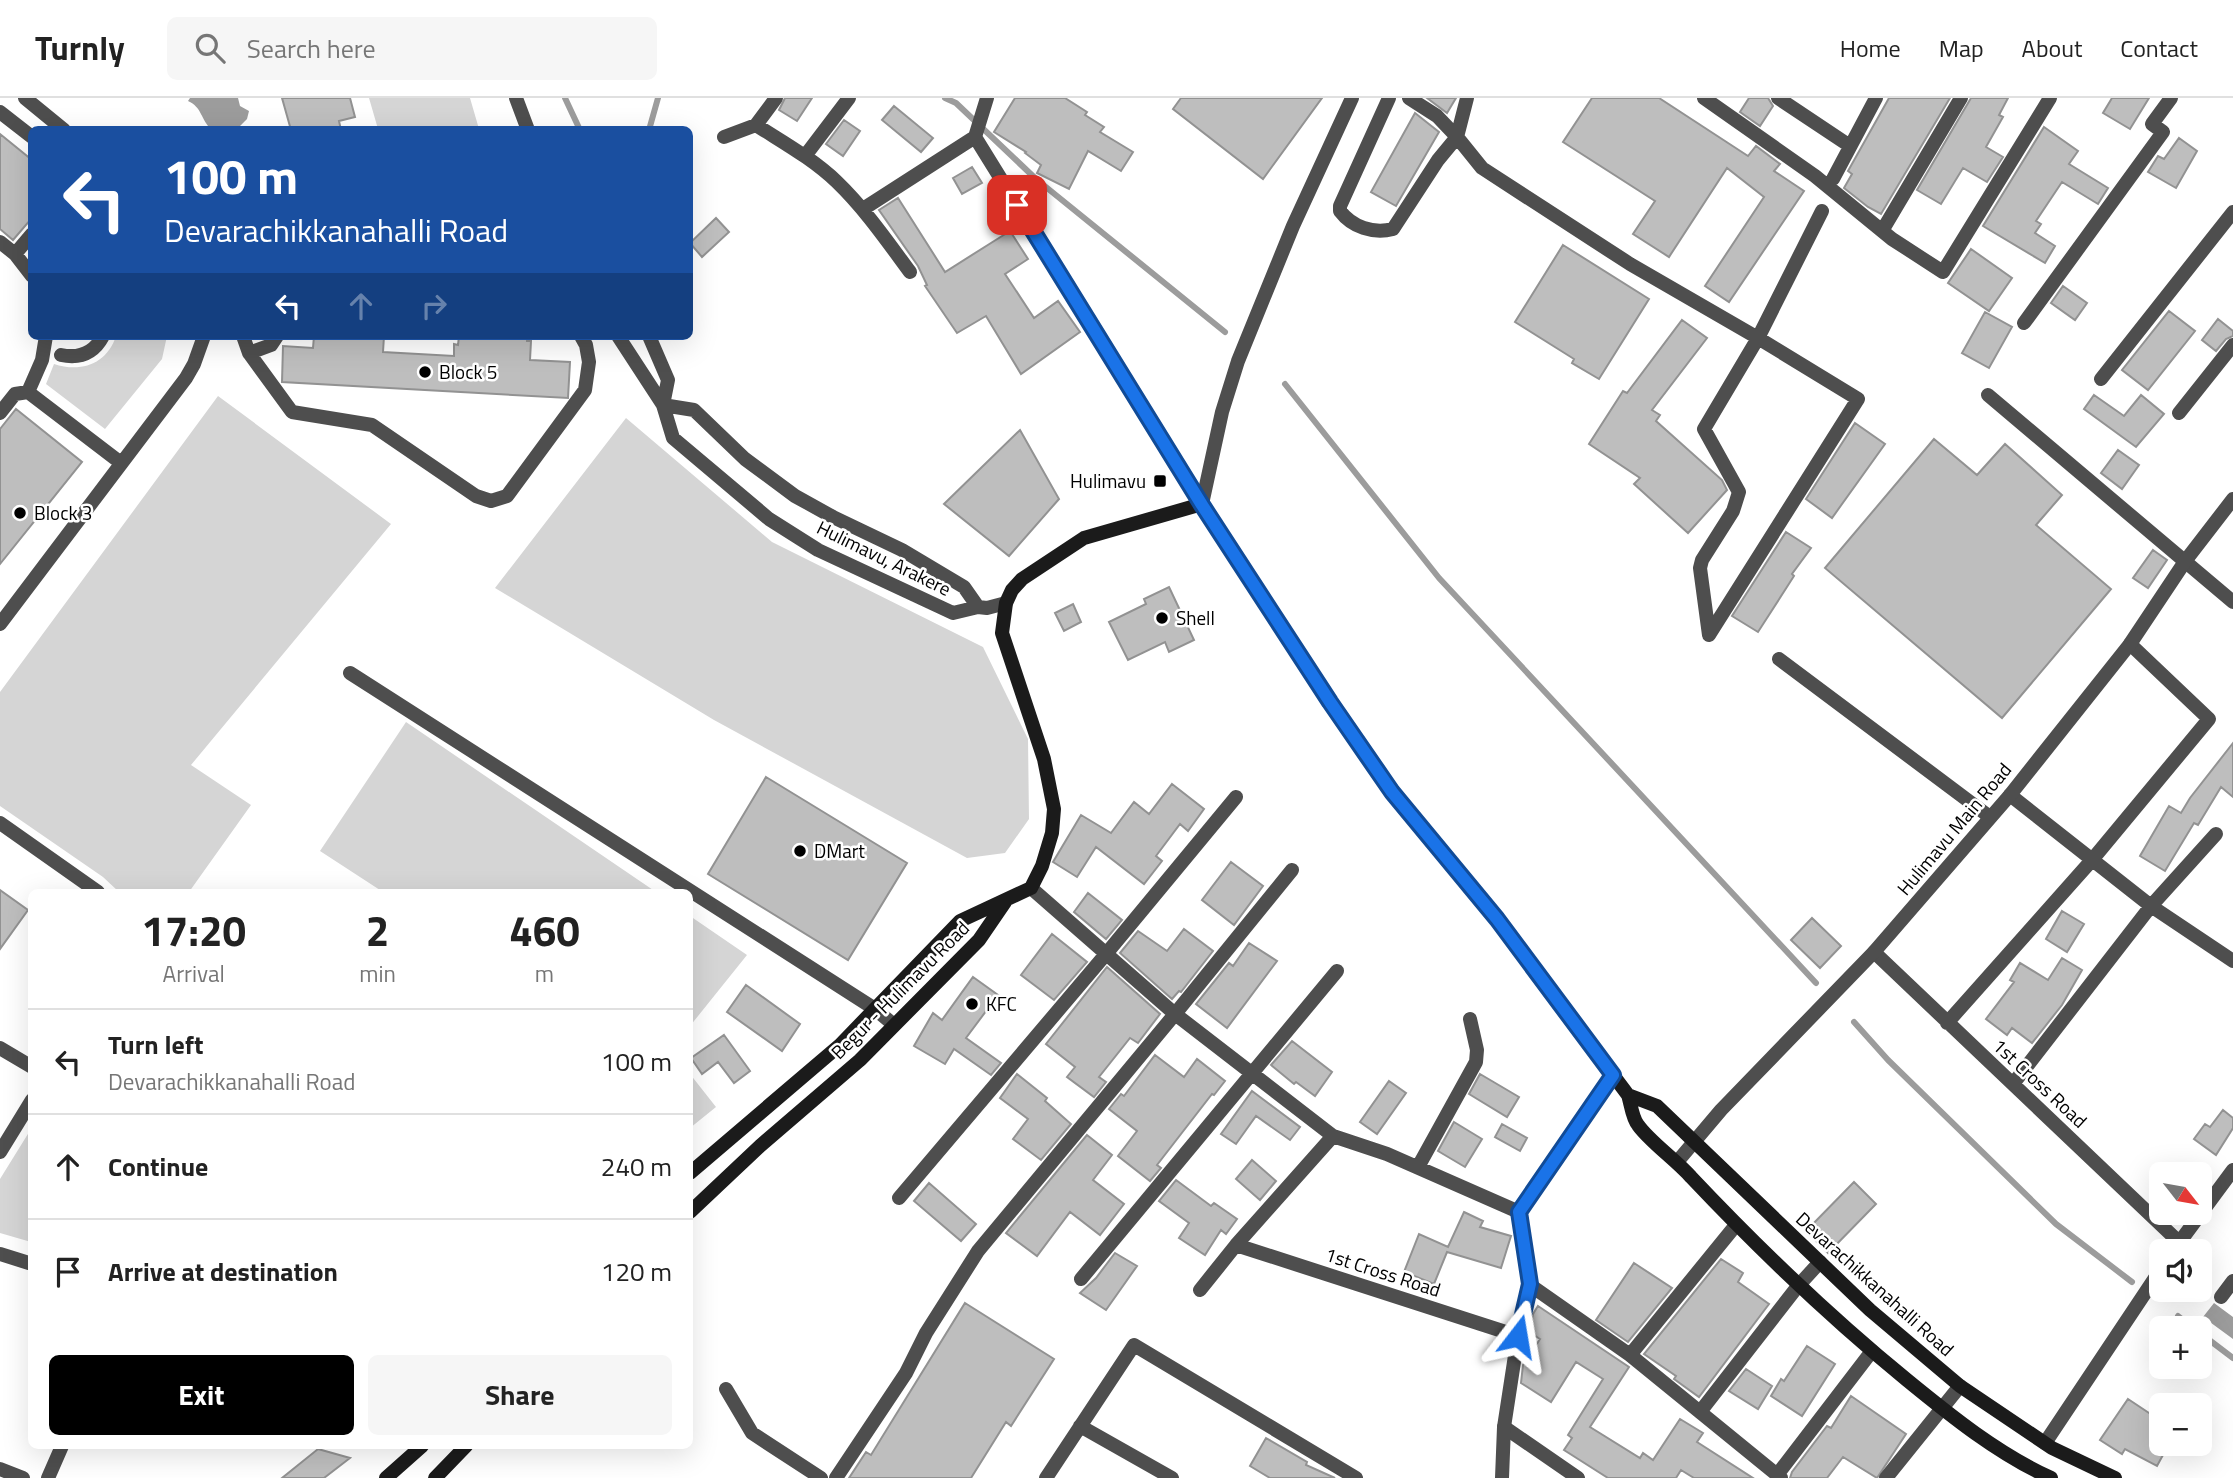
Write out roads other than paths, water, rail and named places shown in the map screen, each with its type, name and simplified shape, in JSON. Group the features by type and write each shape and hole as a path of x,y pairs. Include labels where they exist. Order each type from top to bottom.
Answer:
{"main road":[{"path":"1006,901 1031,888 1042,866 1052,833 1054,809 1044,758 1002,633 1006,603 1012,590 1022,579 1084,538 1202,505"},
{"name":"Devarachikkanahalli Road","path":"1202,505 1392,792 1497,919 1628,1095 1636,1124 1677,1162 1798,1286 1872,1351 1942,1409 2026,1467 2045,1477"},
{"name":"Begur - Hulimavu Road","path":"693,1170 840,1045 960,921 1006,901"},
{"name":"Begur - Hulimavu Road","path":"693,1209 760,1146 860,1060 979,940 1006,901"},
{"name":"Devarachikkanahalli Road","path":"1628,1095 1657,1106 1870,1310 1960,1386 2045,1443 2115,1478"},
{"path":"386,1478 419,1449"},
{"path":"435,1478 463,1449"}],"street":[{"path":"25,98 59,126"},
{"path":"516,98 526,126"},
{"path":"724,137 756,125 776,98"},
{"path":"805,156 849,98"},
{"path":"863,209 976,136 986,98"},
{"path":"1202,505 1222,412 1238,361 1293,226 1352,98"},
{"path":"1389,98 1340,206 1346,219 1363,229 1393,229 1438,160 1457,137 1467,98"},
{"path":"1409,98 1437,116 1482,168 1630,264 1758,338 1858,399 1710,635 1700,568 1702,560 1732,511 1739,492 1704,429 1758,338 1822,211"},
{"path":"1704,98 1815,176 1882,231 1943,272 2050,98"},
{"path":"1778,98 1850,146"},
{"path":"1833,178 1876,98"},
{"path":"1882,231 1961,98"},
{"path":"2024,323 2163,132 2152,124 2171,98"},
{"path":"0,111 28,134"},
{"path":"756,125 805,156 835,180 863,209 910,272"},
{"path":"976,136 1202,505"},
{"path":"2101,379 2233,212"},
{"path":"15,254 28,239"},
{"path":"0,242 15,254 28,271"},
{"path":"28,392 42,360 45,340"},
{"path":"61,355 71,357 90,352 100,340"},
{"path":"0,624 186,378 203,340"},
{"path":"244,340 249,353 292,411 372,425 476,496 491,501 507,496 585,390 589,362 583,340"},
{"path":"249,353 270,340"},
{"path":"621,340 663,405"},
{"path":"651,340 668,380 663,405"},
{"path":"2179,414 2233,345"},
{"path":"0,413 15,394 28,392 121,463"},
{"path":"1988,395 2233,602"},
{"name":"Hulimavu, Arakere","path":"663,405 694,410 745,459 795,496 902,550 964,587 978,607 953,613 818,550 769,519 674,439 663,405"},
{"name":"Hulimavu Main Road","path":"1677,1162 1721,1110 1874,952 2010,795 2130,644 2186,560 2233,499"},
{"path":"978,607 987,608 1006,603"},
{"path":"1947,1023 2092,860 2209,719 2130,644"},
{"path":"1779,659 1990,817"},
{"path":"350,673 688,889"},
{"path":"2010,795 2151,906 2233,961"},
{"path":"899,1198 1236,797"},
{"path":"0,823 94,889"},
{"path":"2012,1084 2151,906 2216,834"},
{"path":"836,1478 905,1373 926,1333 978,1251 1292,870"},
{"path":"1031,888 1175,1014 1333,1136 1387,1154 1519,1212"},
{"path":"693,893 875,1009 894,1025"},
{"name":"1st Cross Road","path":"1874,952 2168,1239"},
{"path":"1082,1279 1337,971"},
{"path":"1418,1167 1470,1076 1475,1062 1477,1050 1470,1019"},
{"path":"0,1048 28,1065"},
{"path":"1502,1478 1504,1426 1518,1336 1530,1284 1519,1212 1613,1075"},
{"path":"0,1152 28,1106"},
{"path":"1200,1290 1236,1245 1333,1136"},
{"path":"2182,1239 2233,1170"},
{"path":"1630,1355 1736,1225"},
{"name":"1st Cross Road","path":"1236,1245 1518,1336"},
{"path":"0,1254 28,1263"},
{"path":"1700,1412 1798,1286 1820,1262"},
{"path":"2221,1297 2233,1281"},
{"path":"1530,1284 1630,1355 1779,1476 1872,1351"},
{"path":"2045,1443 2149,1287"},
{"path":"1046,1478 1134,1345 1356,1478"},
{"path":"1886,1478 1960,1386"},
{"path":"726,1389 752,1433 821,1478"},
{"path":"1080,1426 1172,1478"},
{"path":"1504,1426 1578,1478"},
{"path":"48,1478 61,1449"}],"waterway":[{"path":"565,98 578,126"},
{"path":"650,126 658,98"},
{"path":"945,98 956,103 1036,179 1225,332"},
{"path":"1285,384 1439,578 1816,983"},
{"path":"1854,1022 1888,1060 2056,1224 2132,1282"},
{"path":"2212,1342 2233,1358"}],"place":[{"name":"Block 5","path":"425,372"},
{"name":"Hulimavu","path":"1160,481"},
{"name":"Block 3","path":"20,513"},
{"name":"Shell","path":"1162,618"},
{"name":"DMart","path":"800,851"},
{"name":"KFC","path":"972,1004"}]}
